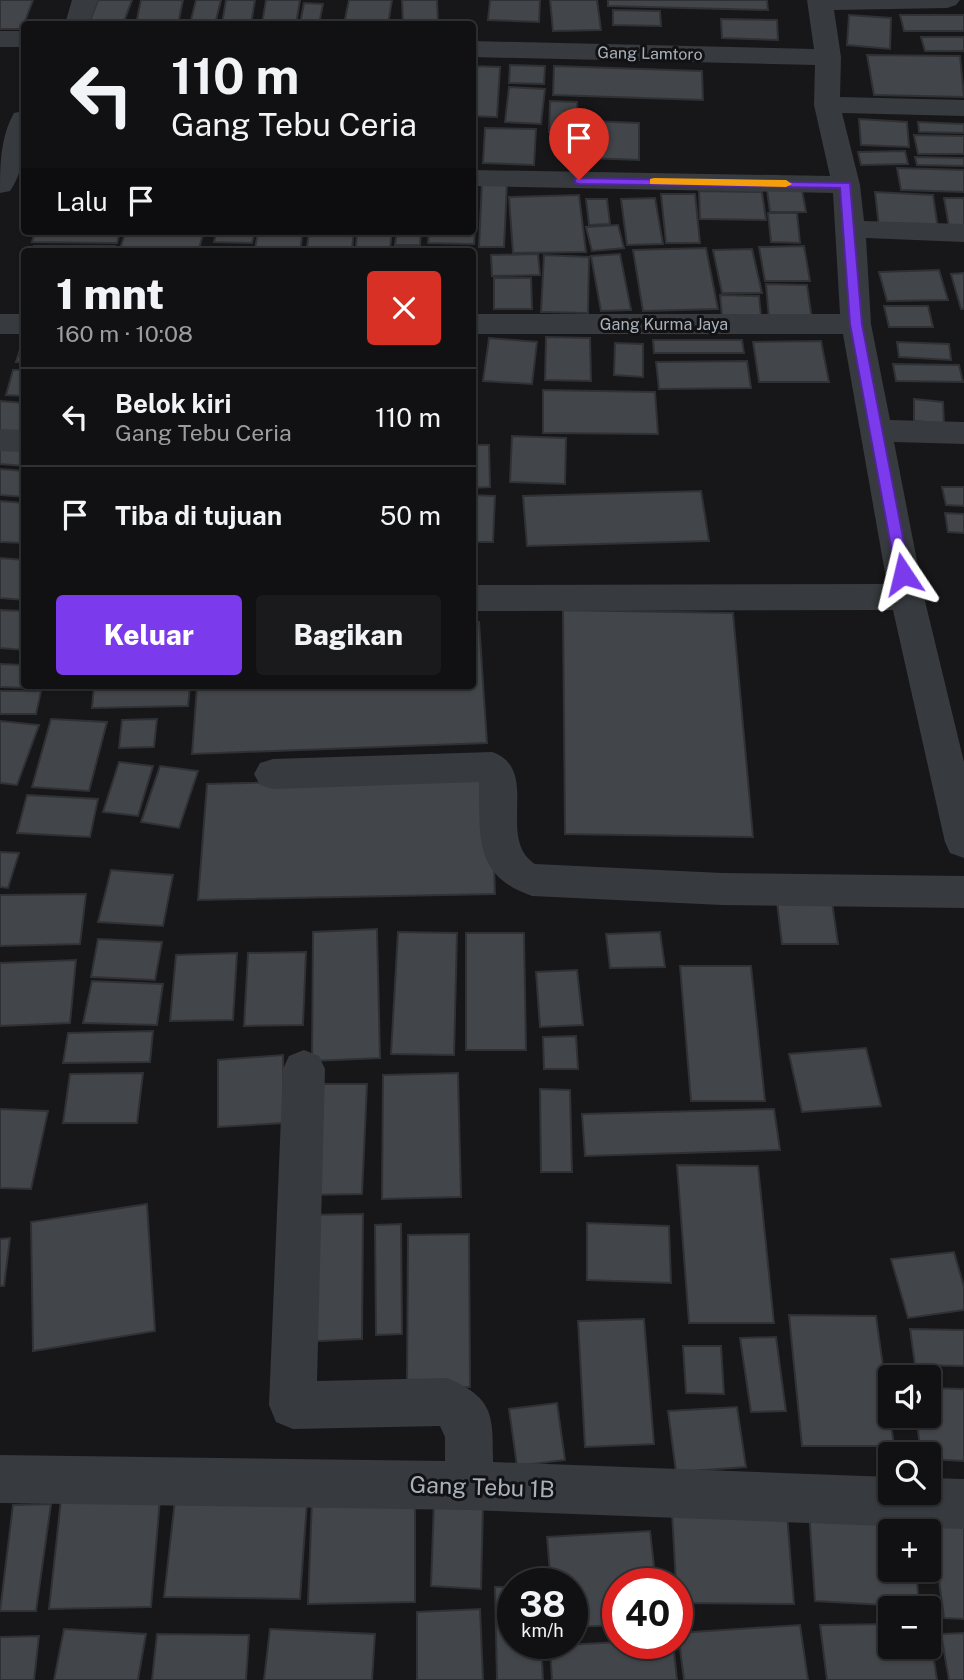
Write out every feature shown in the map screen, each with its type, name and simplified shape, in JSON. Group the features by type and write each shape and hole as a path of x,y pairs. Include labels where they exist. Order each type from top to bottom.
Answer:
{"street":[{"path":"78,21 85,0"},
{"path":"947,0 820,1 828,57 827,105 846,185 851,229 856,324 907,597 964,842"},
{"path":"0,39 21,39"},
{"name":"Gang Lamtoro","path":"476,49 828,57"},
{"path":"827,105 964,108"},
{"path":"10,175 21,131"},
{"path":"476,178 846,185"},
{"path":"851,229 964,233"},
{"path":"0,324 21,324"},
{"name":"Gang Kurma Jaya","path":"476,324 856,324"},
{"path":"877,431 964,433"},
{"path":"0,440 21,441"},
{"path":"476,598 907,597"},
{"path":"273,774 492,767 498,775 502,852 507,865 519,877 532,880 722,889 964,892"},
{"path":"304,1069 293,1405 447,1402 466,1415 469,1486"},
{"name":"Gang Tebu 1B","path":"0,1479 469,1486 964,1504"}],"building":[{"path":"0,0 33,0 25,21 21,21 21,29 0,29"},
{"path":"98,0 132,0 124,21 90,21"},
{"path":"141,0 183,0 179,21 137,21"},
{"path":"196,0 221,0 216,21 191,21"},
{"path":"226,0 255,0 252,21 222,21"},
{"path":"266,0 300,0 296,21 262,21"},
{"path":"349,0 392,0 388,21 345,21"},
{"path":"402,0 437,0 438,21 403,21"},
{"path":"490,0 540,0 539,22 488,20"},
{"path":"550,0 597,0 601,30 553,31"},
{"path":"608,0 767,0 768,10 608,6"},
{"path":"304,3 323,4 320,21 301,21"},
{"path":"613,10 660,11 661,26 613,25"},
{"path":"849,15 891,18 890,49 847,45"},
{"path":"900,15 964,15 964,31 904,31"},
{"path":"721,19 777,20 778,40 722,38"},
{"path":"921,37 964,37 964,51 925,51"},
{"path":"867,55 960,56 964,97 874,95"},
{"path":"510,65 545,66 544,84 509,83"},
{"path":"476,66 500,67 497,117 476,116"},
{"path":"554,66 702,71 703,100 553,95"},
{"path":"509,87 545,89 541,124 505,122"},
{"path":"550,101 577,102 578,132 549,132"},
{"path":"859,119 907,122 909,147 861,145"},
{"path":"590,121 639,123 639,160 589,158"},
{"path":"918,122 964,124 964,133 919,132"},
{"path":"485,128 536,129 534,165 483,163"},
{"path":"914,135 964,136 964,154 918,154"},
{"path":"905,151 908,164 861,165 858,152"},
{"path":"915,157 964,158 964,166 917,165"},
{"path":"897,168 964,170 964,192 901,190"},
{"path":"482,182 507,183 504,247 479,247"},
{"path":"767,190 802,190 806,212 770,212"},
{"path":"699,191 762,192 766,220 700,219"},
{"path":"875,192 933,195 938,229 879,227"},
{"path":"661,194 695,194 700,243 666,243"},
{"path":"579,195 586,252 513,253 509,197"},
{"path":"655,198 663,244 627,245 621,199"},
{"path":"944,198 964,198 964,228 949,227"},
{"path":"586,199 607,199 610,224 589,225"},
{"path":"768,213 797,213 800,243 771,242"},
{"path":"618,225 624,248 592,251 586,227"},
{"path":"34,235 119,235 117,243 32,242"},
{"path":"125,235 203,235 199,248 120,248"},
{"path":"216,235 254,235 252,243 214,242"},
{"path":"257,235 302,235 300,248 255,248"},
{"path":"309,235 354,235 352,248 307,248"},
{"path":"357,235 392,235 390,248 356,248"},
{"path":"396,235 421,235 420,245 395,245"},
{"path":"429,235 475,235 474,244 428,243"},
{"path":"34,246 115,246 115,248"},
{"path":"804,246 810,281 765,281 759,247"},
{"path":"706,248 718,309 643,311 633,250"},
{"path":"752,249 762,293 722,293 713,250"},
{"path":"538,254 540,275 492,276 491,255"},
{"path":"620,254 631,310 601,311 591,256"},
{"path":"544,255 589,257 588,313 541,312"},
{"path":"939,270 948,300 887,301 879,272"},
{"path":"964,273 964,309 961,309 951,274"},
{"path":"494,278 531,278 532,309 494,309"},
{"path":"766,284 807,285 812,320 769,319"},
{"path":"720,295 759,296 761,316 722,316"},
{"path":"884,306 928,306 933,327 889,327"},
{"path":"546,337 590,338 591,381 545,380"},
{"path":"489,338 537,342 532,384 483,381"},
{"path":"653,340 742,340 744,353 654,353"},
{"path":"821,341 829,382 759,382 753,342"},
{"path":"897,342 949,344 951,360 899,357"},
{"path":"615,343 643,344 643,377 614,375"},
{"path":"21,346 21,362 16,362"},
{"path":"747,361 751,388 659,389 656,362"},
{"path":"893,364 959,365 963,382 896,381"},
{"path":"13,370 21,370 21,396 6,395"},
{"path":"543,390 655,392 658,434 543,433"},
{"path":"914,399 943,402 944,424 914,421"},
{"path":"0,401 21,403 21,437 0,435"},
{"path":"512,436 566,438 565,484 510,482"},
{"path":"0,442 21,444 21,466 0,464"},
{"path":"476,445 489,445 490,487 476,488"},
{"path":"0,469 21,471 21,497 0,495"},
{"path":"942,487 964,487 964,506 946,505"},
{"path":"701,491 709,541 527,546 523,496"},
{"path":"476,495 495,496 493,542 476,542"},
{"path":"0,501 21,503 21,543 0,542"},
{"path":"945,513 964,514 964,533 948,532"},
{"path":"0,558 21,560 21,600 0,598"},
{"path":"0,610 21,611 21,650 0,648"},
{"path":"563,610 733,613 753,837 565,834"},
{"path":"476,622 479,622 487,743 192,754 197,689 476,689"},
{"path":"0,664 21,665 21,688 0,687"},
{"path":"94,689 190,689 188,706 92,708"},
{"path":"0,691 41,691 36,714 0,714"},
{"path":"51,719 107,722 89,791 32,787"},
{"path":"157,719 154,747 119,748 122,720"},
{"path":"0,721 39,725 17,785 0,783"},
{"path":"119,762 153,766 138,816 103,812"},
{"path":"160,766 198,771 179,828 141,822"},
{"path":"491,777 495,894 198,900 207,784"},
{"path":"27,795 98,799 90,837 17,833"},
{"path":"0,852 19,853 8,888 0,887"},
{"path":"111,870 173,875 163,926 98,922"},
{"path":"86,894 80,944 0,946 0,895"},
{"path":"777,902 832,902 838,944 782,944"},
{"path":"377,929 380,1058 312,1061 313,932"},
{"path":"398,932 457,933 454,1055 391,1054"},
{"path":"660,932 665,967 610,968 606,934"},
{"path":"466,933 524,933 526,1050 466,1050"},
{"path":"98,939 162,942 155,980 91,977"},
{"path":"306,952 303,1025 244,1026 248,953"},
{"path":"237,953 233,1020 170,1021 176,955"},
{"path":"76,960 70,1023 0,1026 0,963"},
{"path":"680,966 751,966 765,1101 691,1101"},
{"path":"577,970 583,1025 540,1027 536,972"},
{"path":"92,981 163,984 157,1025 83,1023"},
{"path":"153,1031 150,1062 63,1063 68,1033"},
{"path":"576,1036 578,1069 544,1069 543,1037"},
{"path":"866,1048 881,1106 802,1112 789,1054"},
{"path":"283,1055 284,1123 218,1127 218,1060"},
{"path":"143,1073 137,1123 63,1123 70,1074"},
{"path":"458,1073 461,1197 382,1199 383,1075"},
{"path":"309,1084 367,1084 362,1194 308,1195"},
{"path":"540,1089 570,1090 572,1172 541,1172"},
{"path":"0,1109 48,1111 31,1189 0,1188"},
{"path":"774,1109 780,1150 585,1156 582,1114"},
{"path":"677,1165 758,1166 774,1323 689,1323"},
{"path":"147,1204 155,1331 33,1351 31,1222"},
{"path":"363,1214 362,1339 298,1342 302,1215"},
{"path":"587,1223 669,1226 671,1283 587,1280"},
{"path":"401,1224 402,1334 376,1335 375,1225"},
{"path":"469,1234 470,1387 407,1388 408,1235"},
{"path":"10,1238 4,1286 0,1286 0,1239"},
{"path":"954,1252 964,1287 964,1310 908,1318 891,1259"},
{"path":"789,1315 876,1316 883,1365 878,1365 878,1428 892,1428 893,1442 878,1442 878,1446 802,1446"},
{"path":"644,1319 654,1444 585,1447 578,1321"},
{"path":"910,1329 964,1330 964,1366 915,1365"},
{"path":"776,1337 786,1411 751,1412 740,1338"},
{"path":"683,1346 721,1346 724,1394 686,1393"},
{"path":"941,1388 964,1389 964,1461 941,1460 941,1442 919,1442 918,1428 941,1428"},
{"path":"557,1403 565,1460 517,1466 509,1409"},
{"path":"737,1407 746,1467 676,1472 668,1411"},
{"path":"160,1498 151,1607 49,1609 61,1500"},
{"path":"415,1498 415,1602 308,1604 312,1499"},
{"path":"175,1500 307,1502 300,1599 164,1597"},
{"path":"434,1502 483,1504 481,1589 431,1586"},
{"path":"51,1504 36,1611 0,1611 13,1505"},
{"path":"809,1511 910,1515 910,1519 878,1519 878,1582 917,1582 918,1596 878,1596 878,1605 815,1601"},
{"path":"672,1512 787,1514 794,1604 693,1603 693,1568 675,1568"},
{"path":"941,1521 964,1522 964,1619 944,1618 939,1582"},
{"path":"650,1531 654,1568 602,1568 602,1626 588,1626 588,1568 550,1568 547,1537"},
{"path":"495,1587 497,1659 542,1659 543,1680 497,1680"},
{"path":"480,1609 483,1680 417,1680 417,1612"},
{"path":"878,1624 878,1659 934,1659 937,1680 827,1680 820,1625"},
{"path":"800,1625 808,1680 684,1680 681,1659 693,1659 693,1632"},
{"path":"64,1629 146,1634 138,1680 54,1680"},
{"path":"270,1629 375,1634 372,1680 264,1680"},
{"path":"964,1633 964,1680 949,1680 941,1634"},
{"path":"157,1634 249,1635 246,1680 152,1680"},
{"path":"39,1636 34,1680 0,1680 0,1637"},
{"path":"602,1643 602,1659 675,1659 677,1680 552,1680 551,1659 588,1659 588,1644"}],"slow traffic":[{"path":"654,182 786,184"}],"route":[{"path":"579,180 846,185 856,324 903,574"}]}
